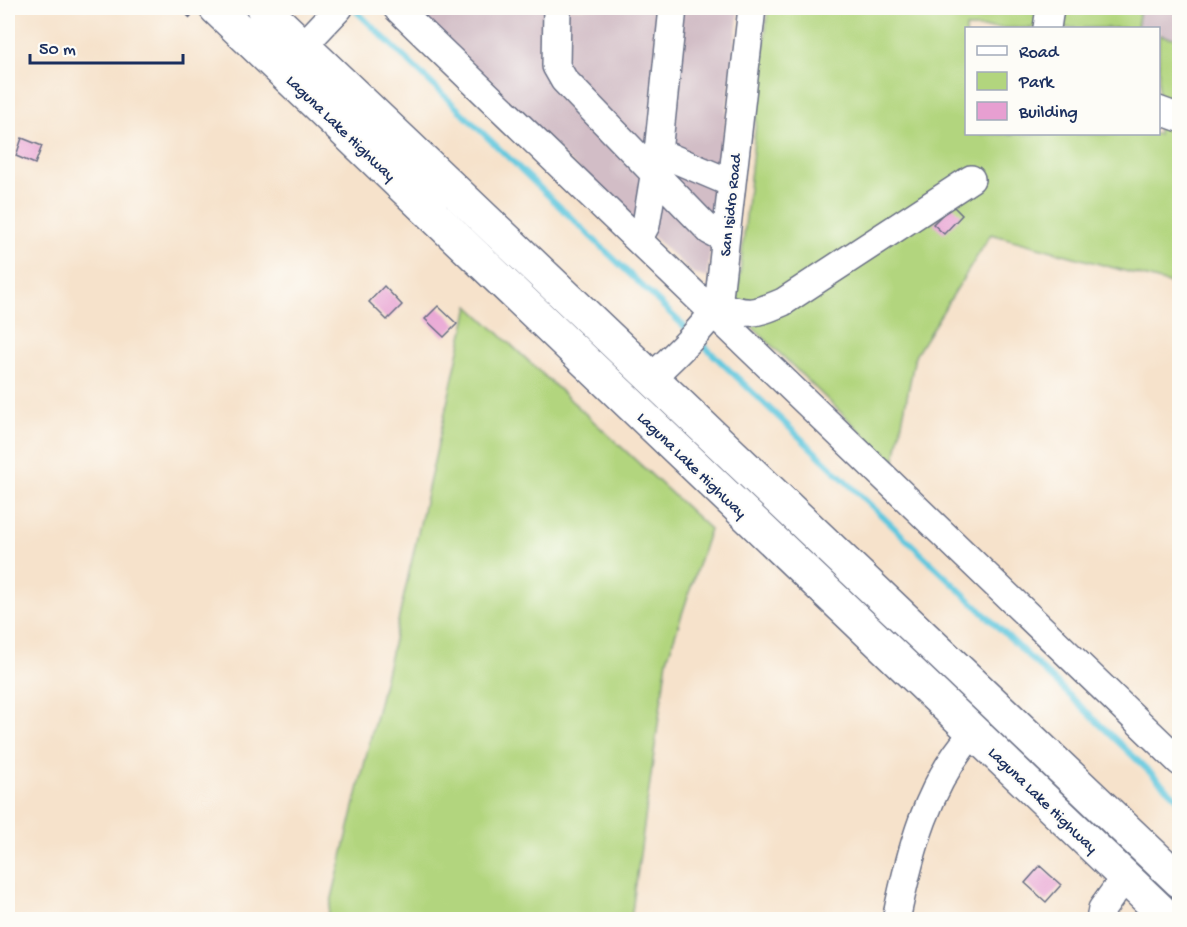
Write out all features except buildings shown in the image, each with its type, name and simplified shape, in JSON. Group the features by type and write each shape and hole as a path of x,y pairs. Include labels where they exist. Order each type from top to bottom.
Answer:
{"main road":[{"name":"Laguna Lake Highway","path":"216,8 1170,920"},
{"name":"Laguna Lake Highway","path":"263,8 1179,881"}],"street":[{"path":"397,8 638,240 712,315 1179,762"},
{"path":"557,8 556,66 564,81 710,231 725,239"},
{"path":"638,240 646,225 654,174 673,8"},
{"name":"San Isidro Road","path":"712,315 725,239 752,8"},
{"path":"1047,27 1050,8"},
{"path":"303,46 332,14"},
{"path":"1160,111 1179,118"},
{"path":"614,218 626,209 654,174"},
{"path":"654,174 731,183"},
{"path":"651,378 677,354 712,315 745,314 768,309 783,302 970,179"},
{"path":"896,920 906,872 924,814 957,751 974,732"},
{"path":"1100,920 1102,909 1125,877"}],"shaded area":[{"path":"413,8 739,8 707,278 694,274 572,163"},
{"path":"1140,8 1179,8 1179,39 1160,35 1160,27 1137,27"}],"green space":[{"path":"768,8 1140,8 1137,27 965,27 965,135 1160,135 1160,35 1179,39 1179,286 991,234 915,356 894,464 736,311"},
{"path":"469,306 710,529 667,660 631,919 327,919 391,653"}],"waterway":[{"path":"353,8 690,332"},
{"path":"699,341 1180,801"}]}
